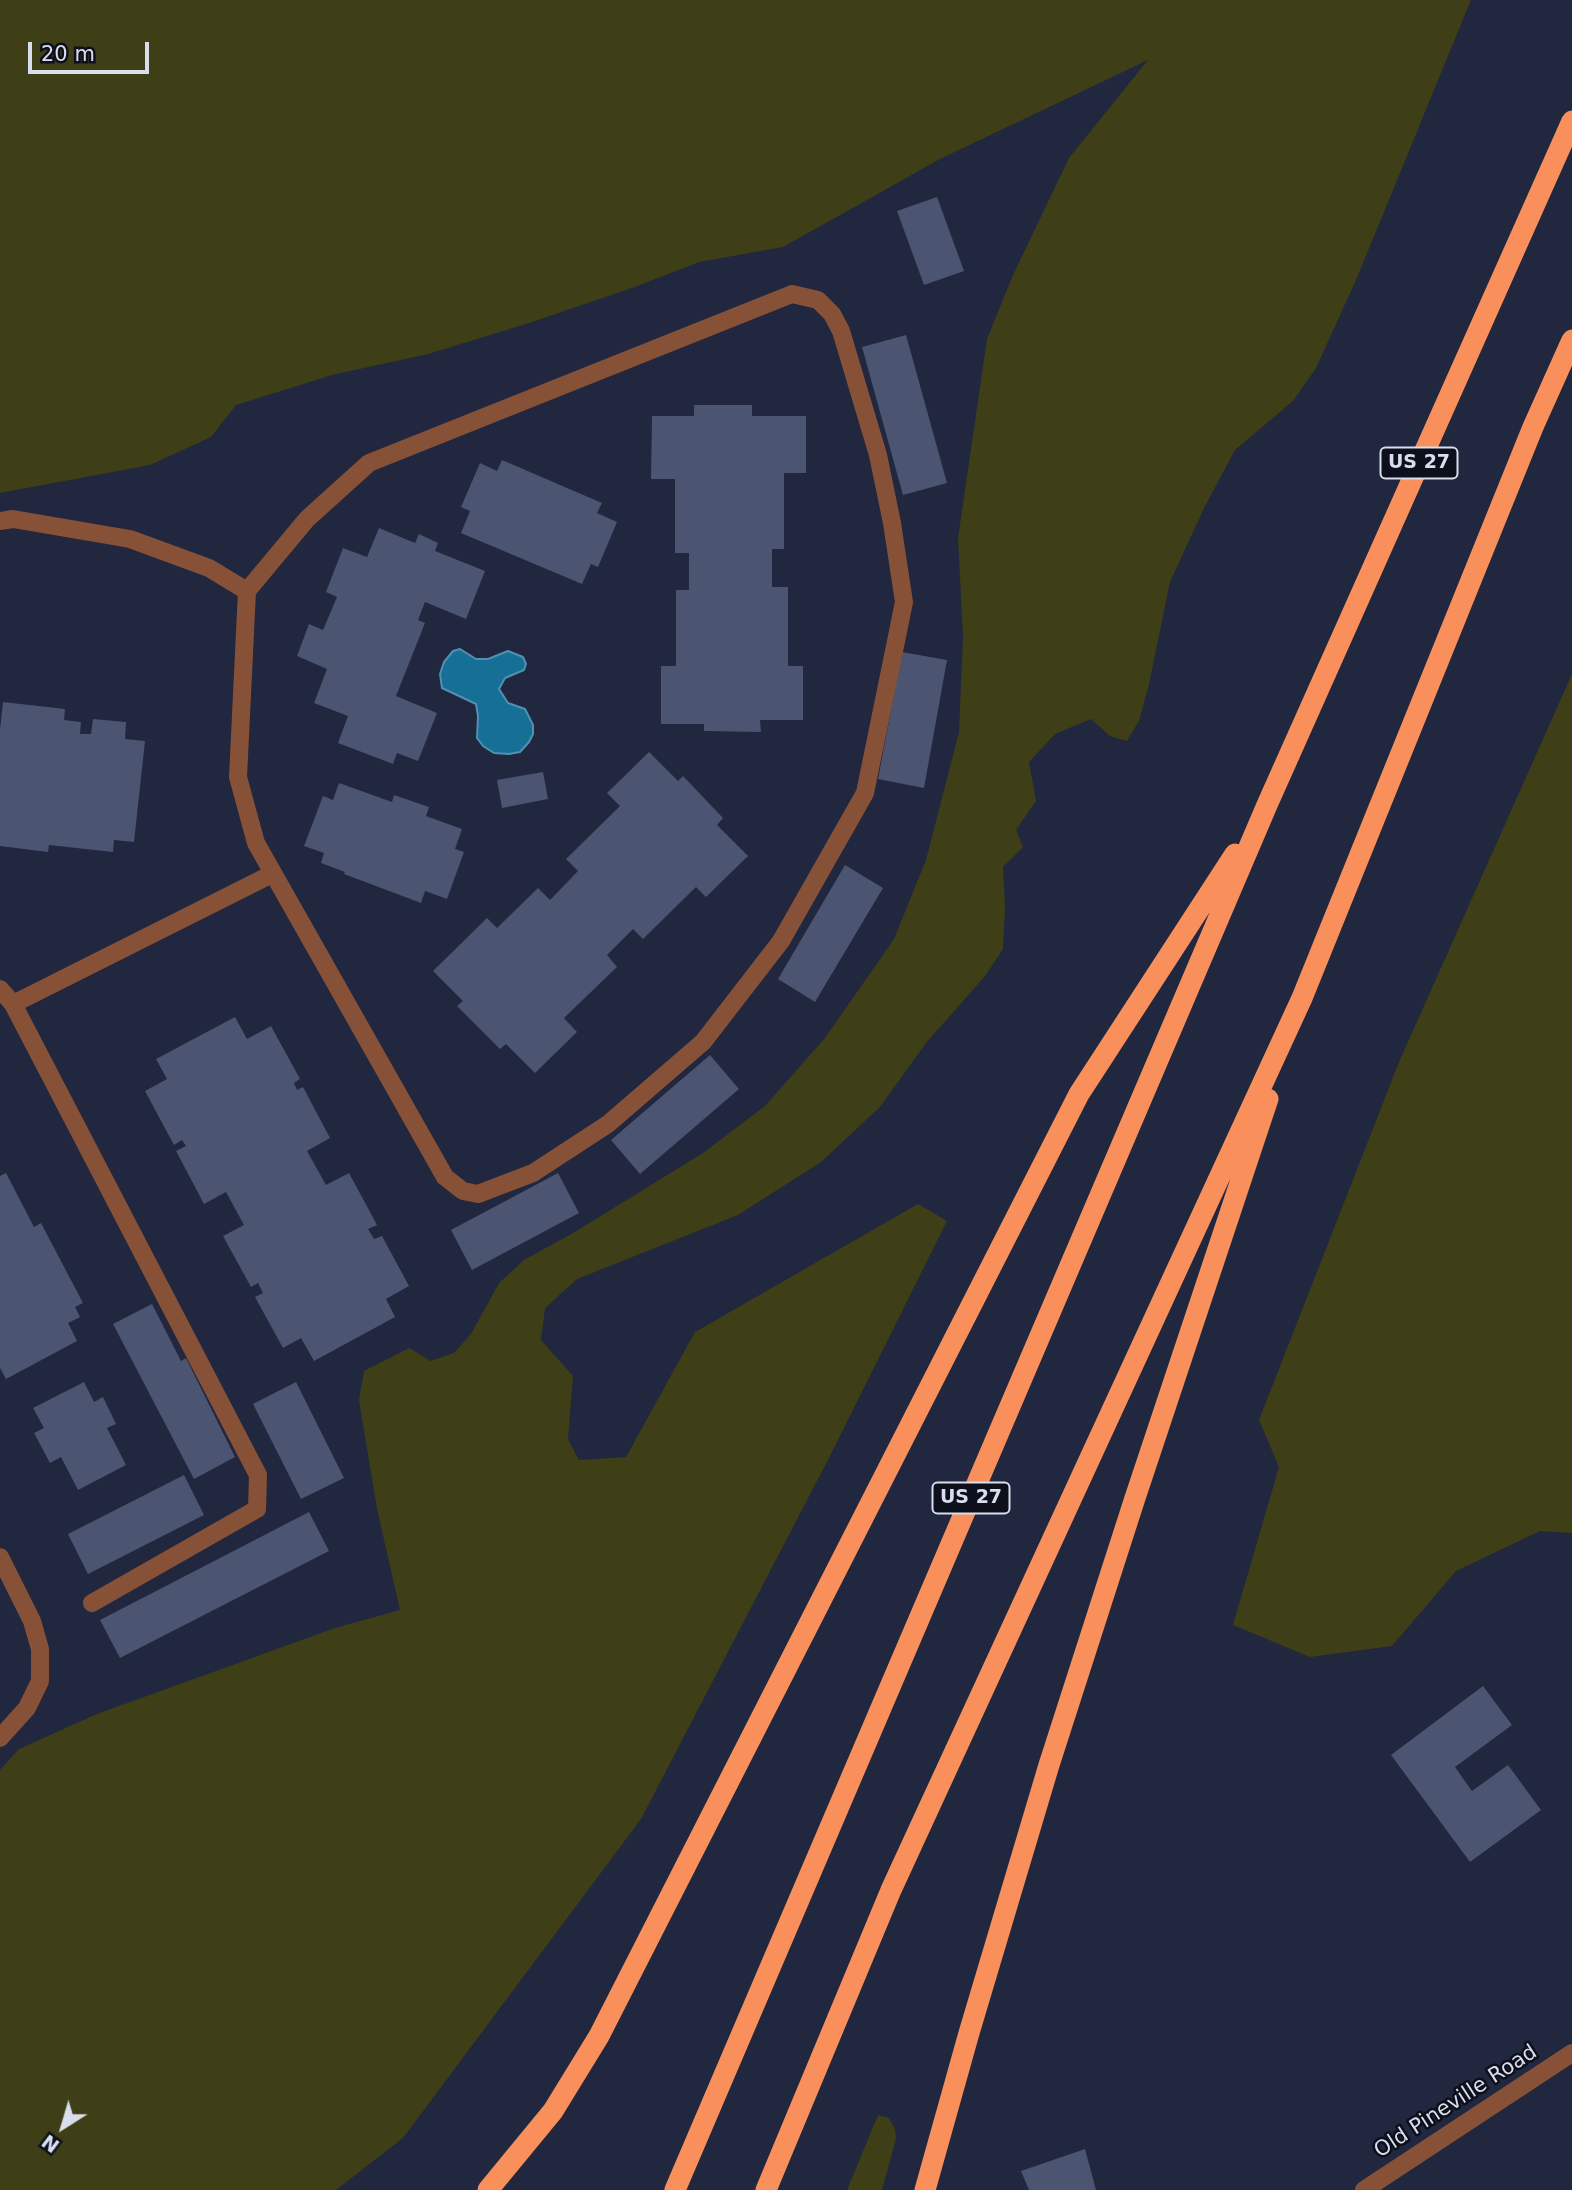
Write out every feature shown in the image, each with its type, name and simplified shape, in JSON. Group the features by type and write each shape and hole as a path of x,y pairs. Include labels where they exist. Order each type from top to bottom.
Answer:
{"highway":[{"name":"US 27","path":"675,2190 1267,805 1572,121"},
{"path":"766,2190 891,1889 1302,998 1533,427 1572,340"},
{"path":"488,2190 554,2111 599,2036 1079,1094 1267,805"},
{"path":"925,2190 1053,1752 1302,998"}],"street":[{"path":"792,294 818,300 832,314 841,331 878,455 904,602 864,793 781,941 703,1042 608,1124 533,1173 478,1194 463,1191 445,1177 272,874 256,843 238,777 247,591 307,519 369,463 792,294"},
{"path":"0,521 13,519 130,539 209,568 247,591"},
{"path":"13,1004 272,874"},
{"path":"0,989 13,1004 258,1475 257,1509 92,1603"},
{"path":"0,1738 27,1708 40,1681 40,1649 32,1621 1,1559"},
{"name":"Old Pineville Road","path":"1364,2190 1572,2053"}],"shaded area":[{"path":"0,0 1471,0 1356,280 1316,368 1293,401 1235,450 1205,506 1170,582 1139,721 1127,741 1110,736 1091,719 1055,734 1029,762 1036,801 1016,830 1023,847 1003,867 1003,949 985,976 926,1043 880,1107 821,1162 738,1215 577,1279 545,1308 541,1340 573,1376 568,1439 579,1460 626,1457 695,1332 918,1204 947,1221 830,1456 641,1819 403,2138 336,2190 0,2190 0,1770 19,1749 97,1714 335,1628 400,1610 377,1509 359,1400 364,1371 409,1348 431,1361 454,1353 471,1334 499,1283 524,1260 703,1153 765,1106 825,1038 894,939 926,860 959,732 963,637 958,538 987,339 1013,275 1069,158 1148,60 940,159 783,247 699,262 526,324 428,354 332,375 236,405 211,437 150,465 0,493"},
{"path":"1572,674 1572,1533 1540,1531 1456,1571 1392,1646 1310,1657 1233,1625 1279,1467 1259,1420 1399,1062"},
{"path":"878,2115 889,2118 895,2129 896,2139 882,2190 847,2190"}],"water":[{"path":"460,649 476,659 488,659 508,651 523,657 526,664 524,670 505,678 499,689 508,703 525,709 533,725 533,734 520,752 494,753 483,746 477,738 476,704 442,688 440,674 444,662 453,651"}],"building":[{"path":"937,197 964,271 924,285 897,211"},
{"path":"906,335 947,483 903,495 862,347"},
{"path":"694,405 752,405 752,416 806,416 806,473 784,473 784,549 772,549 772,587 788,587 788,666 803,666 803,720 760,720 761,732 704,731 704,724 661,724 661,666 676,666 676,590 689,590 689,553 675,553 675,479 651,479 652,416 694,416"},
{"path":"502,460 602,503 597,513 617,522 598,567 591,564 582,584 461,533 470,511 461,507 480,463 497,471"},
{"path":"379,528 415,543 419,534 438,543 435,551 485,571 466,619 425,602 418,620 425,623 396,696 437,713 418,761 397,753 393,764 338,743 348,716 314,703 327,669 297,656 309,624 323,630 337,597 326,592 343,548 367,557"},
{"path":"902,652 947,660 924,788 878,779"},
{"path":"3,702 65,709 64,720 81,722 80,734 91,734 93,719 126,722 125,739 145,741 134,842 114,840 113,852 49,845 48,852 0,846 0,729"},
{"path":"649,752 678,781 683,776 723,818 717,825 748,856 706,897 696,887 643,939 633,929 607,955 617,967 564,1018 577,1032 535,1073 506,1044 500,1049 457,1006 463,1001 433,971 487,918 497,928 538,888 550,900 578,871 566,859 620,806 607,793"},
{"path":"543,772 548,799 502,808 497,780"},
{"path":"339,783 392,802 394,795 429,807 426,816 462,829 455,849 464,852 447,899 425,891 421,903 321,863 324,853 304,846 323,796 333,800"},
{"path":"845,865 883,888 815,1002 778,979"},
{"path":"235,1017 247,1039 271,1026 300,1079 294,1083 297,1090 303,1087 330,1138 307,1151 326,1185 349,1173 377,1225 368,1229 374,1239 382,1236 409,1286 386,1299 395,1317 314,1361 301,1338 283,1348 255,1297 263,1293 258,1283 251,1287 223,1236 244,1225 226,1192 204,1204 176,1151 186,1146 182,1140 174,1145 145,1091 167,1079 156,1059"},
{"path":"710,1055 739,1089 640,1174 611,1140"},
{"path":"6,1173 34,1227 41,1223 83,1303 75,1307 80,1317 68,1323 77,1341 6,1379 0,1368 0,1176"},
{"path":"558,1173 579,1213 472,1270 451,1230"},
{"path":"152,1304 181,1361 186,1358 235,1457 194,1479 113,1324"},
{"path":"84,1382 94,1402 103,1397 116,1424 107,1428 126,1465 78,1490 61,1457 50,1463 34,1433 44,1428 33,1408"},
{"path":"296,1382 344,1478 301,1499 253,1404"},
{"path":"184,1475 204,1515 88,1574 68,1534"},
{"path":"309,1512 329,1551 120,1658 100,1620"},
{"path":"1483,1686 1512,1725 1455,1767 1472,1791 1508,1765 1541,1810 1470,1862 1391,1755"},
{"path":"1085,2149 1096,2190 1029,2190 1021,2171"}]}
